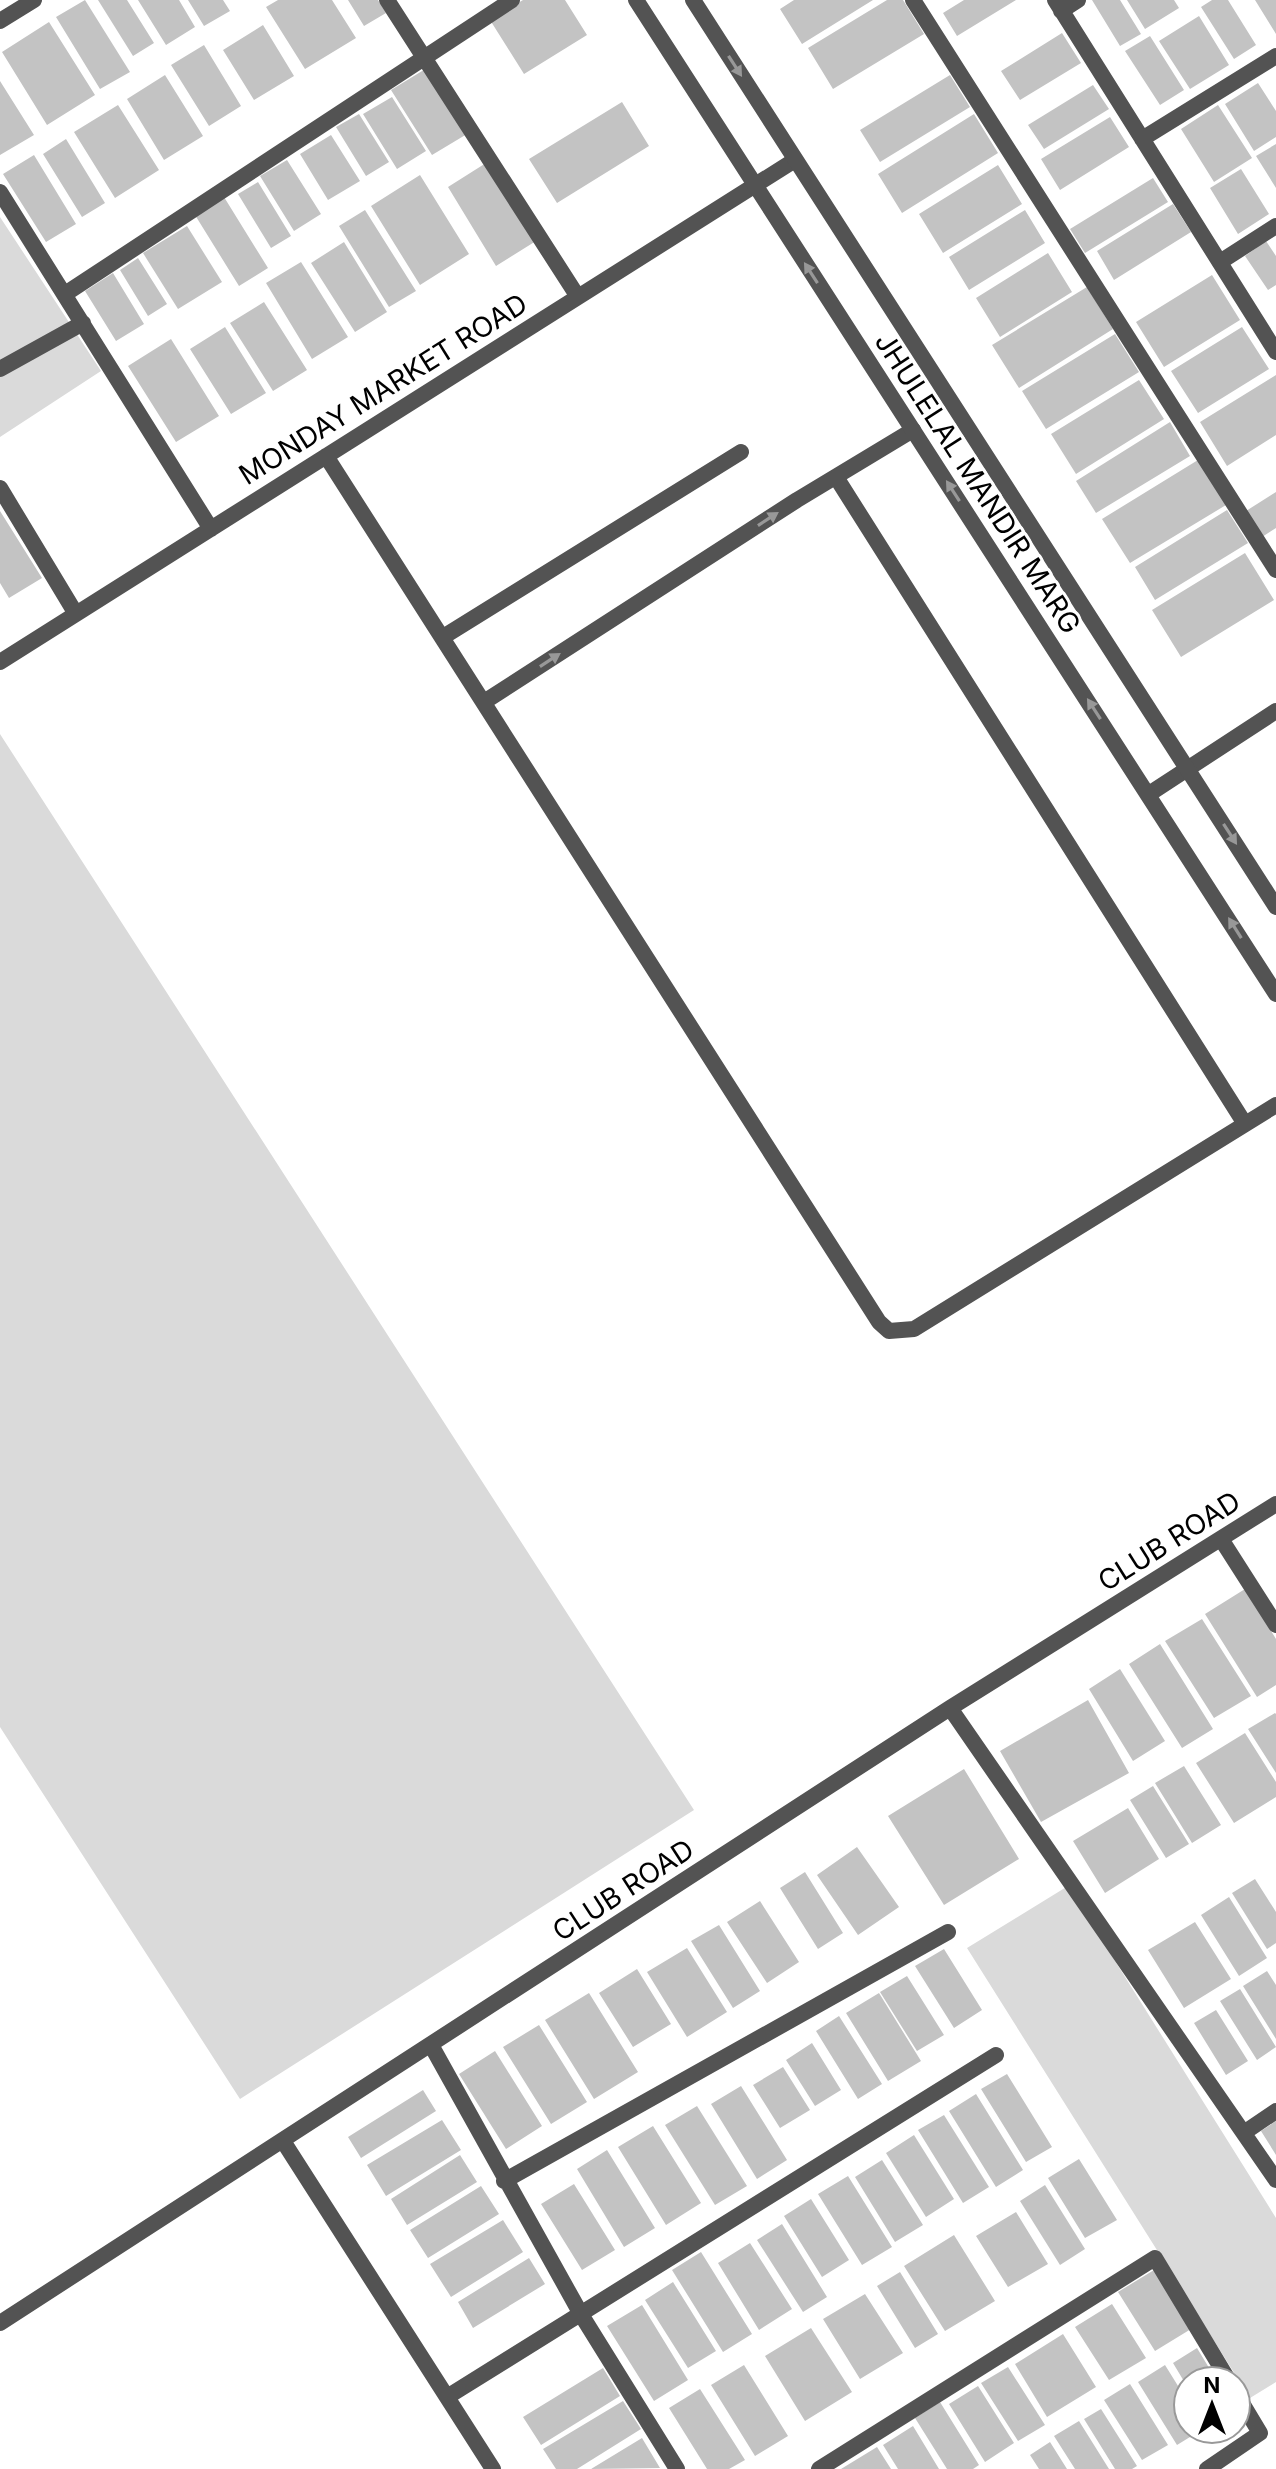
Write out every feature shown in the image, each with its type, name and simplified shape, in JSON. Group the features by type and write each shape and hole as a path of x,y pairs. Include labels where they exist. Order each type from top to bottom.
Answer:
{"street":[{"path":"0,21 34,0"},
{"path":"387,0 578,297"},
{"path":"65,294 512,0"},
{"name":"JHULELAL MANDIR MARG","path":"636,0 1276,994"},
{"name":"JHULELAL MANDIR MARG","path":"693,0 1276,907"},
{"path":"913,0 1276,570"},
{"path":"1078,0 1058,5 1276,352"},
{"path":"1142,139 1276,56"},
{"name":"MONDAY MARKET ROAD","path":"0,662 795,160"},
{"path":"0,192 211,529"},
{"path":"1220,262 1276,226"},
{"path":"0,369 83,323"},
{"path":"484,702 913,430"},
{"path":"443,637 741,452"},
{"path":"326,456 879,1322 889,1331 901,1333 914,1329 1276,1105"},
{"path":"836,477 1245,1124"},
{"path":"0,488 76,614"},
{"path":"1149,794 1276,711"},
{"name":"CLUB ROAD","path":"0,2323 950,1708 1276,1504"},
{"path":"1221,1539 1276,1625"},
{"path":"950,1708 1276,2180"},
{"path":"504,2181 948,1932"},
{"path":"431,2045 504,2181 582,2316 677,2469"},
{"path":"447,2397 582,2316 996,2055"},
{"path":"1245,2132 1276,2111"},
{"path":"283,2141 493,2469"},
{"path":"819,2469 1155,2258 1219,2365"},
{"path":"1252,2420 1260,2433 1252,2438"},
{"path":"1207,2469 1242,2445"}],"shaded area":[{"path":"0,217 101,371 0,437"},
{"path":"0,734 694,1810 240,2099 0,1727"},
{"path":"1068,1886 1276,2218 1276,2382 1252,2397 1252,2365 1229,2365 967,1948"}],"building":[{"path":"85,0 130,72 100,89 56,17"},
{"path":"98,0 127,0 154,43 133,56"},
{"path":"138,0 179,0 195,27 166,45"},
{"path":"188,0 223,0 230,11 204,26"},
{"path":"278,0 332,0 356,38 305,69 266,7"},
{"path":"348,0 378,0 386,13 364,26"},
{"path":"523,0 565,0 587,35 524,74 490,20"},
{"path":"794,0 873,0 802,44 780,9"},
{"path":"887,0 903,0 924,34 833,89 808,48"},
{"path":"964,0 1016,0 957,36 943,13"},
{"path":"1092,0 1120,0 1141,34 1120,46"},
{"path":"1127,0 1174,0 1179,8 1145,29"},
{"path":"1212,0 1228,0 1256,45 1234,59 1201,7"},
{"path":"1255,0 1276,0 1276,34"},
{"path":"1199,16 1229,65 1190,89 1159,41"},
{"path":"49,22 95,95 47,125 2,52"},
{"path":"263,25 294,76 254,100 223,50"},
{"path":"1062,33 1081,63 1020,100 1001,71"},
{"path":"1150,36 1184,90 1160,105 1125,51"},
{"path":"204,45 241,106 209,126 171,65"},
{"path":"427,68 467,134 432,155 391,90"},
{"path":"165,75 203,136 164,160 127,99"},
{"path":"950,75 970,107 880,162 860,130"},
{"path":"0,81 34,135 0,155"},
{"path":"1258,83 1276,111 1276,137 1254,151 1225,104"},
{"path":"1093,85 1109,109 1044,149 1028,125"},
{"path":"392,97 426,151 397,169 363,114"},
{"path":"622,102 649,146 557,203 529,159"},
{"path":"118,105 159,170 115,198 74,132"},
{"path":"1218,105 1252,158 1214,182 1181,129"},
{"path":"359,114 389,162 366,176 336,127"},
{"path":"974,114 998,153 902,213 878,174"},
{"path":"1110,117 1129,147 1060,190 1041,159"},
{"path":"331,135 360,181 328,200 300,154"},
{"path":"66,139 105,203 82,217 43,154"},
{"path":"1276,144 1276,188 1256,156"},
{"path":"34,155 76,224 46,242 3,174"},
{"path":"287,160 321,214 294,231 260,176"},
{"path":"486,163 536,241 496,266 448,187"},
{"path":"998,165 1022,204 943,253 919,214"},
{"path":"1241,169 1269,214 1238,234 1210,188"},
{"path":"420,175 469,254 420,285 371,206"},
{"path":"1153,178 1168,202 1085,253 1070,229"},
{"path":"258,182 291,236 271,248 238,194"},
{"path":"224,197 268,268 239,286 195,215"},
{"path":"1173,204 1191,232 1114,280 1097,251"},
{"path":"365,210 416,291 389,307 339,226"},
{"path":"1025,210 1045,243 969,290 949,257"},
{"path":"187,226 222,282 178,309 143,253"},
{"path":"1266,241 1276,256 1276,285 1268,290 1245,256"},
{"path":"344,242 387,312 355,332 311,263"},
{"path":"1048,253 1072,292 1000,337 976,298"},
{"path":"138,258 167,304 148,316 120,270"},
{"path":"301,262 348,337 312,359 266,283"},
{"path":"113,273 144,324 116,341 85,291"},
{"path":"1212,275 1240,320 1164,367 1136,322"},
{"path":"1087,287 1113,329 1019,388 992,345"},
{"path":"264,302 307,370 273,391 230,323"},
{"path":"225,327 266,393 231,414 190,349"},
{"path":"1242,327 1269,369 1198,413 1171,371"},
{"path":"1115,334 1139,372 1046,429 1022,391"},
{"path":"171,339 219,416 176,442 128,366"},
{"path":"1276,375 1276,435 1227,466 1200,422"},
{"path":"1139,380 1164,419 1076,474 1051,434"},
{"path":"1170,422 1190,456 1096,513 1076,481"},
{"path":"1198,460 1226,505 1130,563 1102,519"},
{"path":"1276,492 1276,528 1262,537 1246,511"},
{"path":"1227,510 1248,543 1155,600 1135,567"},
{"path":"0,511 42,578 9,598 0,583"},
{"path":"1245,553 1274,600 1181,657 1152,610"},
{"path":"1245,1589 1276,1639 1276,1685 1257,1697 1205,1614"},
{"path":"1202,1619 1251,1696 1214,1718 1165,1641"},
{"path":"1160,1644 1213,1729 1182,1748 1129,1664"},
{"path":"1120,1669 1165,1741 1133,1761 1089,1689"},
{"path":"1088,1700 1129,1773 1041,1822 1000,1751"},
{"path":"1276,1714 1276,1773 1248,1729"},
{"path":"1245,1733 1276,1782 1276,1797 1234,1823 1196,1763"},
{"path":"1184,1766 1221,1825 1192,1843 1155,1783"},
{"path":"964,1769 1019,1859 944,1905 888,1816"},
{"path":"1153,1786 1189,1844 1166,1858 1130,1800"},
{"path":"1128,1808 1159,1859 1105,1893 1073,1841"},
{"path":"857,1847 899,1907 858,1935 817,1875"},
{"path":"805,1872 843,1933 818,1949 780,1888"},
{"path":"1255,1879 1276,1912 1276,1943 1267,1949 1232,1893"},
{"path":"1229,1897 1267,1958 1239,1976 1201,1915"},
{"path":"760,1901 799,1962 767,1983 727,1922"},
{"path":"1195,1922 1231,1979 1184,2008 1148,1950"},
{"path":"719,1925 760,1991 733,2008 691,1941"},
{"path":"687,1948 727,2012 687,2037 647,1972"},
{"path":"944,1949 982,2010 954,2028 915,1966"},
{"path":"637,1969 671,2024 633,2047 599,1993"},
{"path":"1267,1971 1276,1985 1276,2039 1243,1986"},
{"path":"907,1976 944,2035 917,2051 880,1992"},
{"path":"1240,1989 1276,2047 1257,2060 1220,2001"},
{"path":"589,1993 638,2072 594,2099 545,2020"},
{"path":"879,1993 921,2061 888,2081 846,2013"},
{"path":"1216,2010 1248,2061 1226,2075 1194,2023"},
{"path":"839,2016 882,2084 858,2099 816,2031"},
{"path":"539,2025 587,2102 551,2124 503,2047"},
{"path":"812,2043 841,2090 815,2106 786,2060"},
{"path":"495,2051 542,2126 506,2149 459,2074"},
{"path":"783,2067 810,2110 780,2128 753,2085"},
{"path":"1007,2074 1052,2147 1026,2162 981,2089"},
{"path":"741,2086 787,2160 757,2179 711,2104"},
{"path":"423,2090 436,2111 361,2158 348,2137"},
{"path":"976,2094 1023,2170 996,2187 949,2111"},
{"path":"697,2106 747,2186 715,2205 665,2125"},
{"path":"944,2115 989,2187 963,2203 918,2130"},
{"path":"442,2120 461,2150 386,2196 367,2165"},
{"path":"1276,2121 1276,2155 1261,2131"},
{"path":"653,2126 701,2203 666,2225 618,2147"},
{"path":"914,2135 954,2199 926,2217 886,2153"},
{"path":"607,2150 655,2228 624,2247 577,2169"},
{"path":"460,2155 477,2182 407,2225 391,2199"},
{"path":"1079,2159 1117,2220 1085,2238 1048,2178"},
{"path":"882,2160 923,2225 895,2242 855,2177"},
{"path":"848,2176 892,2247 862,2265 818,2194"},
{"path":"574,2184 615,2250 582,2270 541,2204"},
{"path":"1045,2185 1085,2249 1060,2265 1020,2201"},
{"path":"481,2186 499,2214 428,2258 410,2230"},
{"path":"811,2199 849,2260 822,2277 784,2216"},
{"path":"1016,2212 1048,2264 1008,2287 976,2236"},
{"path":"503,2220 523,2252 451,2297 430,2264"},
{"path":"782,2224 827,2297 803,2312 757,2240"},
{"path":"954,2235 995,2301 945,2331 904,2266"},
{"path":"750,2243 792,2309 759,2330 718,2263"},
{"path":"701,2252 752,2334 723,2352 672,2270"},
{"path":"529,2258 545,2284 473,2328 458,2302"},
{"path":"1154,2270 1191,2329 1155,2351 1118,2292"},
{"path":"900,2272 938,2334 915,2348 877,2286"},
{"path":"673,2282 716,2351 688,2368 645,2300"},
{"path":"865,2294 903,2353 860,2379 823,2319"},
{"path":"1112,2304 1146,2358 1109,2380 1075,2327"},
{"path":"642,2305 688,2380 654,2401 607,2326"},
{"path":"811,2328 852,2392 805,2421 765,2356"},
{"path":"1063,2334 1096,2387 1047,2417 1015,2364"},
{"path":"1197,2348 1207,2365 1174,2365"},
{"path":"744,2365 788,2436 755,2456 711,2385"},
{"path":"1165,2365 1172,2376 1172,2437 1138,2382"},
{"path":"1008,2367 1045,2425 1018,2441 981,2383"},
{"path":"603,2368 620,2396 541,2445 523,2417"},
{"path":"1130,2384 1168,2445 1142,2460 1104,2400"},
{"path":"978,2386 1014,2443 985,2462 949,2404"},
{"path":"700,2389 745,2460 729,2469 707,2469 669,2408"},
{"path":"623,2401 641,2429 577,2469 556,2469 543,2449"},
{"path":"940,2402 979,2465 973,2469 947,2469 915,2418"},
{"path":"1101,2409 1137,2466 1132,2469 1115,2469 1084,2419"},
{"path":"1079,2421 1109,2469 1075,2469 1054,2436"},
{"path":"913,2426 939,2469 898,2469 883,2445"},
{"path":"642,2438 660,2468 591,2469"},
{"path":"1050,2442 1067,2469 1039,2469 1030,2455"},
{"path":"877,2447 891,2469 841,2469"}]}
